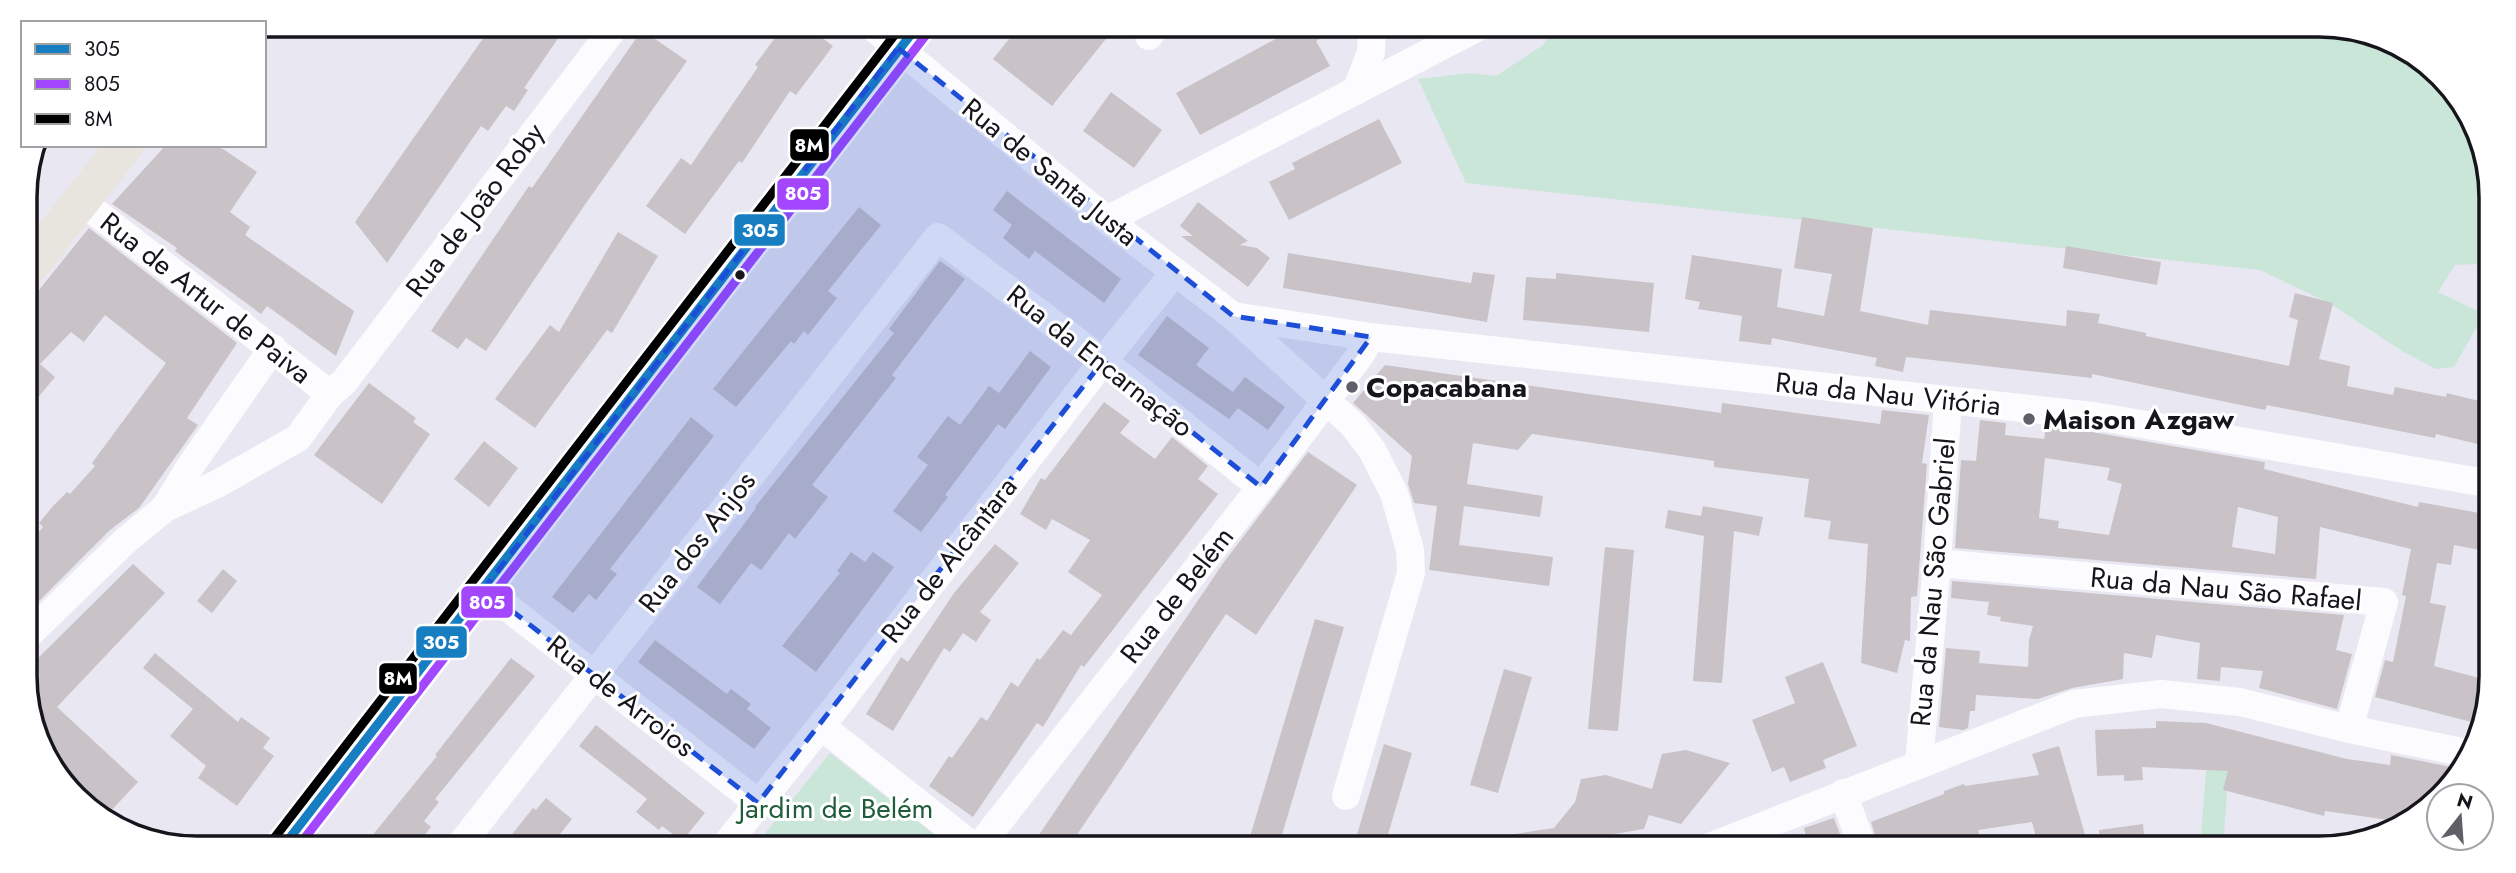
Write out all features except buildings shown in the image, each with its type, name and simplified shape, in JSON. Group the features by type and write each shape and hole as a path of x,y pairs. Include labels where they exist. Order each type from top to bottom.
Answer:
{"main road":[{"path":"291,836 745,252 908,37"},
{"path":"37,257 123,147"}],"street":[{"name":"Rua de João Roby","path":"165,508 217,484 298,438 330,394 344,382 607,37"},
{"name":"Rua de Santa Justa","path":"910,37 1107,220 1233,316 1353,425 1372,450 1394,493 1410,550 1411,573 1346,796"},
{"path":"1356,91 1371,52 1372,37"},
{"path":"1107,220 1455,37"},
{"name":"Rua de Artur de Paiva","path":"81,201 330,394"},
{"name":"Rua da Encarnação","path":"938,237 1103,360 1261,487"},
{"name":"Rua dos Anjos","path":"467,836 938,237"},
{"name":"Rua de Alcântara","path":"732,836 821,726 1103,360 1175,272"},
{"name":"Rua de Santa Justa","path":"1233,316 1371,337"},
{"name":"Rua da Nau Vitória","path":"1371,337 2094,416 2479,482"},
{"name":"Rua de Belém","path":"986,836 1261,487 1327,401 1371,337"},
{"path":"37,626 124,542 165,508 191,465 273,348"},
{"name":"Rua da Nau São Gabriel","path":"1919,764 1948,401"},
{"name":"Rua da Nau São Rafael","path":"1937,564 2384,603 2349,729"},
{"name":"Rua de Arroios","path":"484,589 758,803"},
{"path":"1737,836 2074,704 2161,694 2240,702 2349,729 2460,752"},
{"path":"821,726 962,836"},
{"path":"1843,793 1859,836"}],"highlighted area":[{"path":"898,48 1233,316 1371,337 1261,487 1103,361 758,803 484,589"}],"green space":[{"path":"1549,37 2319,37 2361,42 2399,58 2440,91 2463,126 2471,145 2479,186 2479,260 2477,264 2455,265 2438,292 2479,312 2479,323 2454,367 2436,369 2402,351 2331,304 2260,270 1466,183 1418,79 1470,73 1496,76 1543,45"},
{"path":"2209,733 2231,740 2224,836 2201,836"},
{"name":"Jardim de Belém","path":"830,753 936,836 763,836"}],"transit line":[{"name":"8M","path":"276,836 893,37"},
{"name":"305","path":"291,836 909,37"},
{"name":"805","path":"306,836 924,37"}],"place":[{"name":"Copacabana","path":"1352,387"},
{"name":"Maison Azgaw","path":"2029,419"}]}
